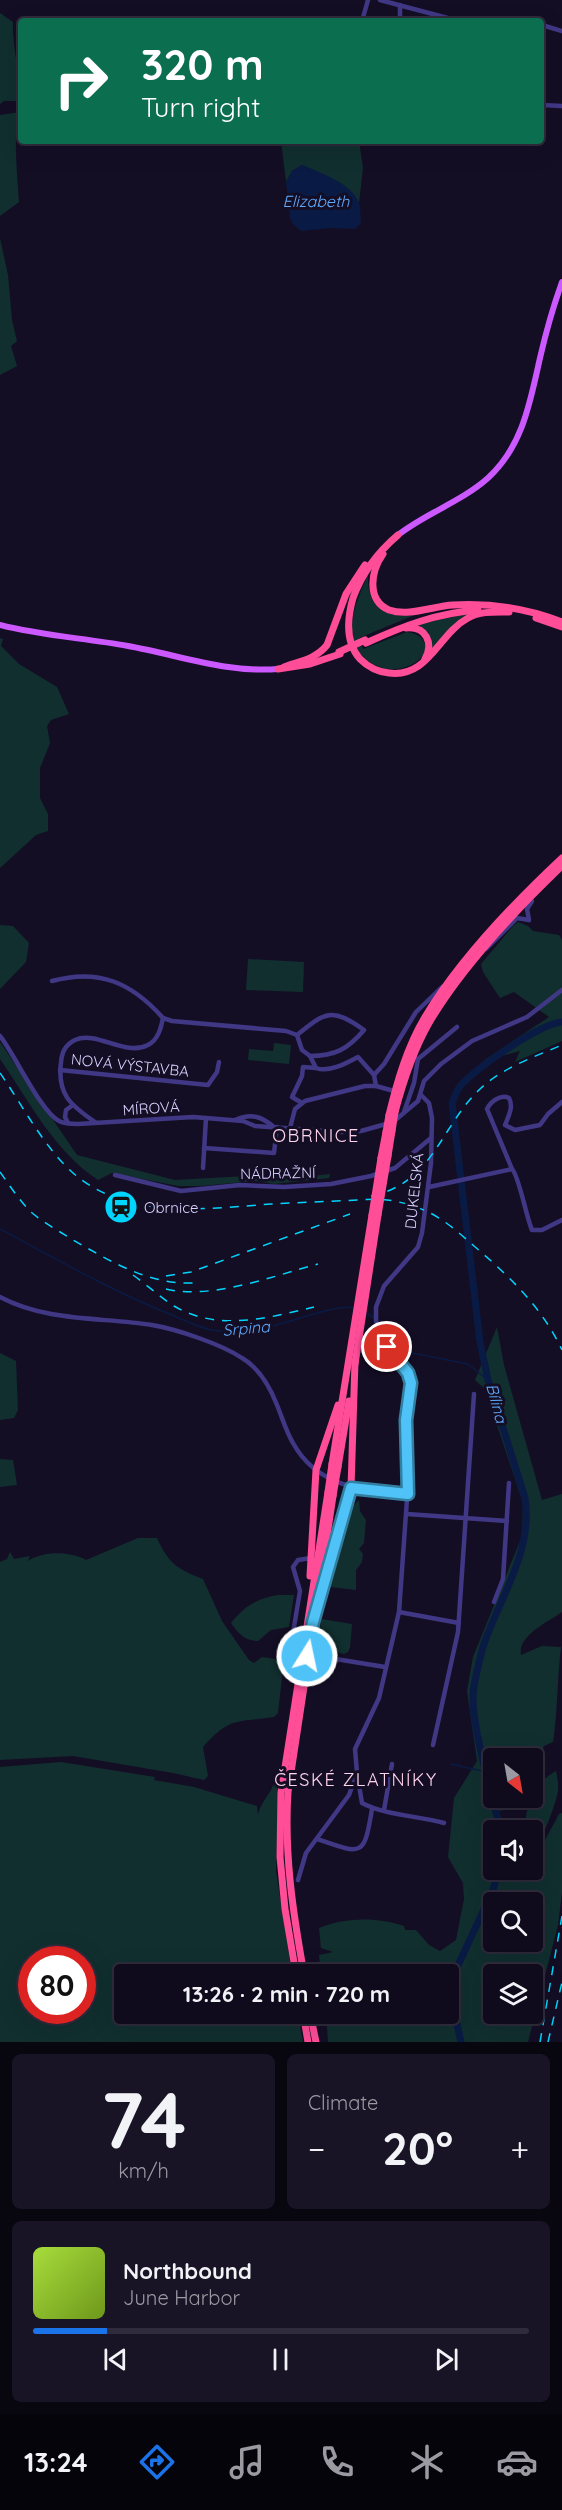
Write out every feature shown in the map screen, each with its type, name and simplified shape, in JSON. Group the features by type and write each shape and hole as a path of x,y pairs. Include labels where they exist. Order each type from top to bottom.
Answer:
{"highway":[{"path":"398,535 378,561 373,575 373,591 379,602 388,609 401,612 453,605 474,606 514,609 562,622"},
{"path":"398,535 379,553 360,581 349,617 349,636 359,658 377,671 390,674 405,672 432,656 448,634 468,618 484,613 509,612"},
{"path":"281,668 311,658 323,650 327,645 340,607 357,576 383,546 398,535"},
{"path":"366,642 428,615 474,606"},
{"path":"281,668 340,653 404,626 442,614 476,610 509,612 562,627"},
{"path":"366,642 406,628 417,628 426,634 430,644 429,652 422,664"},
{"path":"392,1114 394,1091 425,1018 461,968 514,907 562,858"},
{"path":"335,1465 343,1395 363,1296 385,1157 386,1130 411,1061 430,1022 483,951 562,868"},
{"path":"304,1655 351,1488 357,1330"},
{"path":"302,1964 290,1892 286,1817 313,1582 355,1361"},
{"path":"313,1582 310,1577 316,1470 343,1395"},
{"path":"313,1622 330,1494"},
{"path":"294,1964 284,1901 279,1837 284,1772 303,1667"},
{"path":"305,2024 308,2042"},
{"path":"312,2024 316,2042"}],"main road":[{"path":"398,535 414,523 470,492 488,478 506,459 521,433 562,282"},
{"path":"0,626 146,649 221,667 255,671 281,668"}],"street":[{"path":"363,18 368,0"},
{"path":"380,0 438,18"},
{"path":"400,5 400,18"},
{"path":"544,26 562,31"},
{"path":"544,105 562,106"},
{"path":"483,951 517,918 530,920 527,909 529,903 562,868"},
{"path":"374,1075 384,1064 423,1004 461,968"},
{"path":"52,981 72,975 112,979 149,1002 163,1017 172,1021 286,1031 297,1035"},
{"path":"403,1115 421,1095 424,1081 441,1064 472,1041 527,1017 562,990"},
{"path":"297,1035 320,1017 335,1015 347,1018 364,1030 343,1051 310,1056"},
{"name":"NOVÁ VÝSTAVBA","path":"96,1123 74,1105 62,1089 60,1070 62,1053 66,1046 75,1040 84,1038 141,1047 155,1040 163,1017"},
{"path":"403,1115 414,1083 418,1059 457,1027"},
{"path":"297,1035 302,1050 310,1056 316,1068"},
{"path":"0,1036 52,1117 68,1123"},
{"path":"302,1103 292,1097 302,1076 303,1067 323,1070 338,1067 358,1057 374,1075 376,1086"},
{"name":"NOVÁ VÝSTAVBA","path":"60,1070 208,1085 217,1071 219,1062"},
{"path":"290,1128 293,1114 302,1103 365,1086 376,1086 394,1091"},
{"name":"DUKELSKÁ","path":"357,1773 356,1749 379,1698 399,1612 408,1494 406,1420 411,1380 405,1368 387,1347 377,1326 376,1307 388,1280 418,1247 422,1233 429,1187 432,1112 429,1103 421,1095"},
{"path":"505,1125 511,1103 507,1096 495,1100 487,1108 512,1169 518,1177 523,1206 532,1230 542,1230 562,1220"},
{"path":"496,1127 505,1125 515,1130 540,1125 548,1113 562,1102"},
{"path":"68,1123 65,1117 66,1110 74,1105"},
{"name":"MÍROVÁ","path":"68,1123 193,1117 340,1132 386,1130 403,1115"},
{"name":"MÍROVÁ","path":"236,1121 260,1117 276,1127"},
{"path":"203,1168 206,1118"},
{"path":"204,1148 274,1153 276,1127"},
{"name":"NÁDRAŽNÍ","path":"116,1175 181,1191 240,1185 331,1184 371,1176 394,1168 431,1138"},
{"path":"429,1187 512,1169"},
{"path":"0,1297 12,1304 44,1314 154,1325 231,1351 245,1360 264,1380 291,1441 316,1470 351,1488 408,1494"},
{"path":"433,1745 459,1623 474,1394"},
{"path":"494,1602 503,1579 509,1483"},
{"path":"407,1514 507,1521"},
{"path":"290,1651 300,1591 293,1567 298,1560 311,1558"},
{"path":"399,1612 459,1623"},
{"path":"317,1656 385,1667"},
{"path":"384,1810 392,1764"},
{"path":"357,1773 362,1803 372,1809 444,1823"},
{"path":"298,1880 306,1853 349,1795 357,1773"},
{"path":"317,1839 355,1850 362,1848 366,1842 372,1809"}],"green space":[{"path":"0,13 13,22 18,68 18,101 4,101 0,104"},
{"path":"18,112 16,141 19,202 0,216 0,115"},
{"path":"281,144 359,144 363,168 359,203 341,185 302,165 292,171 286,182"},
{"path":"0,238 8,275 12,320 17,341 11,346 17,366 0,375"},
{"path":"368,575 371,596 380,609 396,615 417,614 359,638 363,649 407,632 412,633 422,638 426,649 425,654 415,663 403,668 380,667 360,653 354,642 352,621 357,601"},
{"path":"472,613 431,653 431,640 419,624"},
{"path":"0,638 3,639 1,646 19,664 57,687 69,714 51,720 47,726 50,743 40,768 40,798 48,814 48,831 36,835 0,868"},
{"path":"518,922 533,931 559,935 562,940 562,1041 515,1062 520,1051 483,1061 549,1017 514,992 500,998 483,972 481,964"},
{"path":"0,925 13,926 29,943 26,962 0,989"},
{"path":"248,959 304,962 303,992 246,990"},
{"path":"0,1042 77,1155 175,1180 265,1175 276,1180 330,1174 329,1178 274,1184 256,1181 200,1186 178,1186 112,1173 98,1180 68,1155 43,1124 0,1059"},
{"path":"274,1043 291,1045 289,1064 248,1060 249,1049 273,1051"},
{"path":"497,1327 504,1365 542,1500 562,1494 562,1612 535,1630 521,1648 521,1655 542,1646 561,1647 553,1742 543,1749 483,1748 483,1808 515,1808 499,1811 502,1820 483,1820 483,1880 543,1880 543,1842 559,1814 562,1813 562,1892 558,1925 543,1984 543,1964 483,1964 483,2024 533,2024 528,2042 328,2042 327,2024 459,2024 459,1964 320,1964 319,1955 333,1952 321,1948 319,1928 329,1924 362,1919 394,1923 404,1926 405,1930 416,1930 429,1945 440,1951 456,1940 464,1899 463,1883 448,1857 454,1798 477,1761 467,1691 473,1657 522,1536 523,1503 485,1389 475,1380"},
{"path":"0,1353 16,1361 18,1410 14,1418 0,1420"},
{"path":"0,1459 13,1460 17,1485 0,1487"},
{"path":"359,1500 360,1511 366,1520 364,1543 359,1549 363,1554 362,1562 356,1570 356,1590 330,1587 337,1554 354,1505"},
{"path":"138,1538 157,1538 170,1560 187,1572 203,1579 222,1621 249,1660 254,1663 262,1657 284,1660 278,1713 274,1717 228,1725 213,1737 203,1747 208,1776 204,1780 73,1756 0,1760 0,1562 7,1559 10,1552 14,1559 30,1556 28,1561 41,1555 57,1553 86,1560"},
{"path":"278,1595 294,1595 289,1627 271,1630 258,1641 242,1636 231,1623 252,1604"},
{"path":"321,1619 352,1624 348,1652 344,1654 322,1649 319,1639"},
{"path":"61,1762 155,1777 154,1780 194,1787 257,1806 258,1815 273,1787 276,1774 279,1775 276,1871 290,1964 114,1964 114,2024 300,2024 303,2042 0,2042 0,1767"},
{"path":"556,1771 558,1789 555,1804 543,1833 543,1820 526,1820 528,1808 543,1808 543,1781"}],"water":[{"name":"Elizabeth","path":"302,165 343,184 355,196 360,205 361,223 355,229 329,228 301,231 294,225 290,218 286,182 292,171"}],"waterway":[{"name":"Bílina","path":"498,1820 478,1737 473,1700 474,1686 485,1641 514,1571 525,1536 525,1498 488,1380 480,1342 452,1103 461,1085 496,1057 539,1030 562,1022"},
{"name":"Srpina","path":"0,1229 128,1296 195,1325 213,1330 256,1330 334,1309 353,1308"},
{"name":"Srpina","path":"366,1313 375,1318"},
{"name":"Srpina","path":"379,1320 385,1324 397,1345 407,1352 468,1364 488,1380"},
{"path":"451,1764 483,1771"},
{"name":"Bílina","path":"461,2042 450,1992 453,1976 496,1880"}],"railway":[{"path":"371,1196 392,1189 409,1179 423,1166 455,1119 481,1088 499,1074 562,1045"},
{"path":"0,1073 52,1151 62,1162 94,1188 118,1198 142,1205 194,1209 377,1199 390,1200 426,1211 457,1231 524,1293 545,1320 562,1350"},
{"path":"0,1172 31,1212 73,1240 145,1276 177,1283 193,1283"},
{"path":"166,1276 191,1272 350,1214"},
{"path":"166,1289 184,1292 222,1289 318,1264"},
{"path":"133,1275 174,1306 208,1319 226,1321 261,1318 314,1307"},
{"path":"540,2042 562,1916"},
{"path":"548,2042 562,1982"}],"place":[{"name":"Obrnice","path":"121,1207"}],"district":[{"name":"OBRNICE","path":"316,1135"},
{"name":"ČESKÉ ZLATNÍKY","path":"356,1779"}],"route":[{"path":"307,1656 313,1622 351,1488 408,1494 406,1420 411,1383 408,1373 387,1347"}]}
